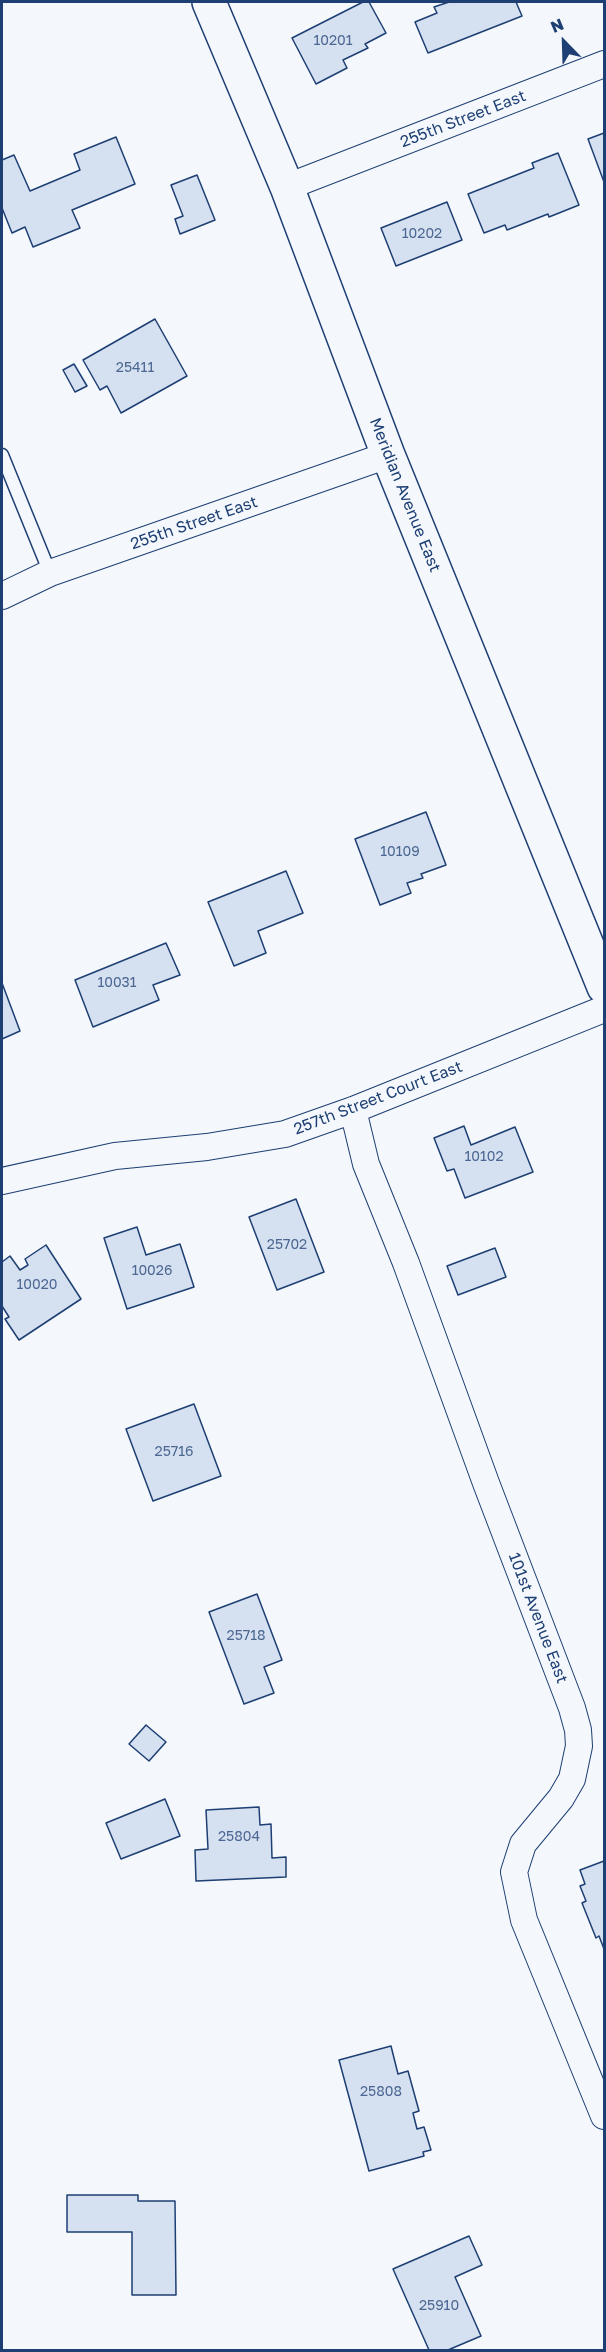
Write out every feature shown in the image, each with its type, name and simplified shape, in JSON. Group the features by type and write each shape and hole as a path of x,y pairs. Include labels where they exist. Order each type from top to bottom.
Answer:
{"main road":[{"name":"Meridian Avenue East","path":"209,2 287,188 388,456 604,987"}],"street":[{"name":"255th Street East","path":"287,188 604,64"},
{"name":"255th Street East","path":"2,596 50,573 388,456"},
{"name":"257th Street Court East","path":"2,1181 115,1155 207,1147 285,1134 352,1110 604,1009"},
{"name":"101st Avenue East","path":"352,1110 366,1164 406,1263 486,1484 572,1708 578,1730 579,1746 572,1779 561,1798 523,1844 514,1872 524,1920 604,2116"}],"lane":[{"path":"2,455 50,573"}],"building":[{"path":"363,2 369,2 386,33 365,44 368,48 343,60 347,68 316,84 292,38"},
{"path":"449,2 516,2 522,16 428,53 415,22 437,13 434,7"},
{"path":"604,133 604,182 588,139"},
{"path":"116,137 135,184 72,210 80,228 33,247 25,227 12,233 2,208 2,160 14,155 30,191 80,170 74,154"},
{"path":"558,153 579,205 507,230 505,225 484,233 468,194 534,168 532,163"},
{"path":"197,175 215,220 180,234 175,219 183,216 171,185"},
{"path":"447,202 462,240 396,266 381,228"},
{"path":"155,319 187,376 121,413 107,386 100,390 83,360"},
{"path":"74,364 87,386 75,392 63,370"},
{"path":"426,812 446,865 421,874 423,878 407,883 411,893 380,905 355,839"},
{"path":"286,871 303,913 258,931 266,953 234,966 208,902"},
{"path":"166,943 180,975 153,985 159,1000 93,1027 75,980"},
{"path":"2,983 20,1031 2,1039"},
{"path":"464,1126 471,1145 515,1127 533,1172 465,1198 454,1169 447,1171 434,1138"},
{"path":"296,1199 324,1272 277,1290 249,1217"},
{"path":"137,1227 146,1255 180,1244 194,1287 127,1309 104,1238"},
{"path":"46,1245 81,1299 19,1340 5,1319 9,1317 2,1306 2,1262 10,1256 20,1270 28,1265 25,1259"},
{"path":"495,1248 506,1277 458,1295 447,1266"},
{"path":"194,1404 221,1476 153,1501 126,1429"},
{"path":"257,1594 282,1660 264,1667 274,1693 244,1704 209,1612"},
{"path":"146,1725 166,1742 149,1761 129,1744"},
{"path":"165,1799 180,1836 121,1859 106,1823"},
{"path":"259,1807 260,1825 271,1824 272,1858 286,1857 286,1877 196,1881 195,1850 208,1849 206,1810"},
{"path":"604,1861 604,1949 599,1936 596,1938 582,1903 586,1901 580,1886 585,1884 580,1870"},
{"path":"391,2046 398,2074 408,2071 419,2111 413,2113 417,2129 424,2127 431,2150 423,2152 424,2156 369,2171 339,2060"},
{"path":"67,2195 138,2195 138,2201 175,2201 176,2295 132,2295 132,2232 67,2232"},
{"path":"469,2236 482,2265 455,2277 481,2336 448,2350 429,2350 393,2269"}]}
